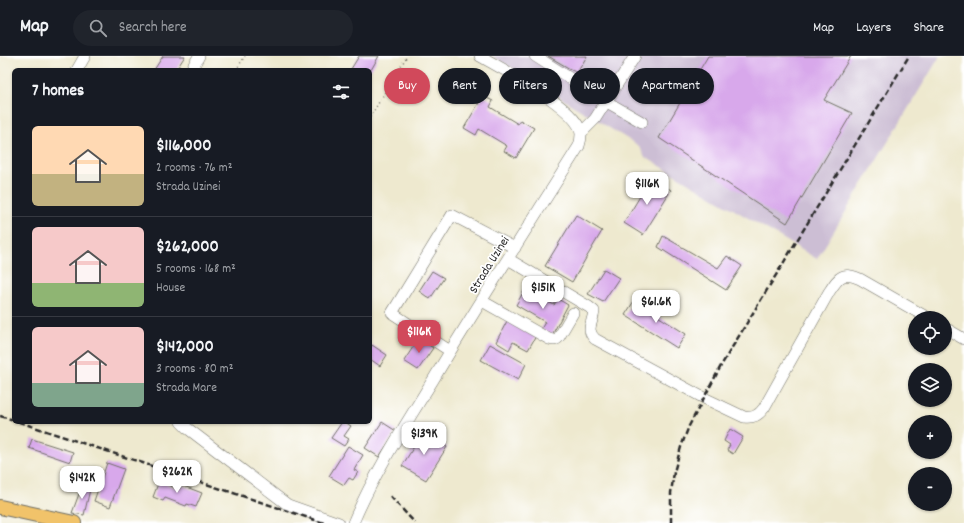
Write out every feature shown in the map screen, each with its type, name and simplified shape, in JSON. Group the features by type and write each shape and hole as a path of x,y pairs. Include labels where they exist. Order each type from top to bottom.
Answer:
{"main road":[{"path":"0,507 74,523"}],"street":[{"path":"78,68 85,56"},
{"path":"191,68 199,56"},
{"path":"480,56 565,109 576,121 581,133 595,119 606,104"},
{"path":"535,56 570,78"},
{"path":"620,81 635,56"},
{"path":"610,104 642,122"},
{"name":"Strada Uzinei","path":"353,523 361,504 384,460 450,351 579,146 581,133"},
{"path":"450,351 392,312 452,215 515,248"},
{"path":"508,259 589,306 594,311 589,328 590,334 595,339 704,398 744,417 750,418 756,416 764,408 829,292 840,278 845,275 851,275 916,311"},
{"path":"482,301 549,339 554,340 557,340 560,337 573,313"},
{"path":"952,332 964,339"},
{"path":"183,424 288,505 339,523"}],"path":[{"path":"237,68 245,56"},
{"path":"372,114 407,56"}],"shaded area":[{"path":"492,56 940,56 817,259 645,157 639,146 570,104 620,104 620,68 570,68 570,104 562,99 562,68 512,68"}],"building":[{"path":"163,56 185,56 177,68 155,68"},
{"path":"359,56 379,56 372,68 352,68"},
{"path":"548,56 587,56 580,68 570,69"},
{"path":"708,56 851,56 824,100 852,113 787,223 659,138 679,104 714,104 714,68 701,68"},
{"path":"491,100 493,101 490,107 518,124 520,120 534,128 516,158 504,151 507,146 479,129 476,135 464,128 478,104 491,104"},
{"path":"651,178 671,190 643,235 624,223"},
{"path":"576,215 602,231 572,282 545,266"},
{"path":"663,236 718,268 727,256 742,266 726,290 658,247"},
{"path":"604,269 619,278 603,302 588,294"},
{"path":"432,271 444,278 430,299 419,291"},
{"path":"525,289 554,305 558,299 568,305 552,335 541,329 545,322 516,305"},
{"path":"634,301 686,334 677,348 625,315"},
{"path":"507,321 536,336 528,350 513,342 509,350 496,342"},
{"path":"419,338 433,348 418,370 404,361"},
{"path":"490,344 526,364 518,380 481,360"},
{"path":"372,345 387,355 380,366 372,360"},
{"path":"382,422 396,431 379,457 365,448"},
{"path":"341,424 348,424 351,426 344,436 349,439 344,446 331,438"},
{"path":"730,429 743,437 733,454 727,450 730,445 724,441"},
{"path":"423,432 447,447 426,480 402,466"},
{"path":"32,439 73,452 70,462 29,448"},
{"path":"348,446 363,455 354,470 358,472 353,480 349,478 344,485 329,476"},
{"path":"107,463 124,469 110,507 94,501"},
{"path":"159,481 179,489 181,485 202,493 196,507 187,504 186,506 165,498 163,501 153,497"},
{"path":"83,483 91,485 84,515 72,513"}],"railway":[{"path":"671,523 671,493 674,472 689,426 722,364 909,56"},
{"path":"0,416 12,419"},
{"path":"25,424 324,523"},
{"path":"390,496 415,523"}]}
